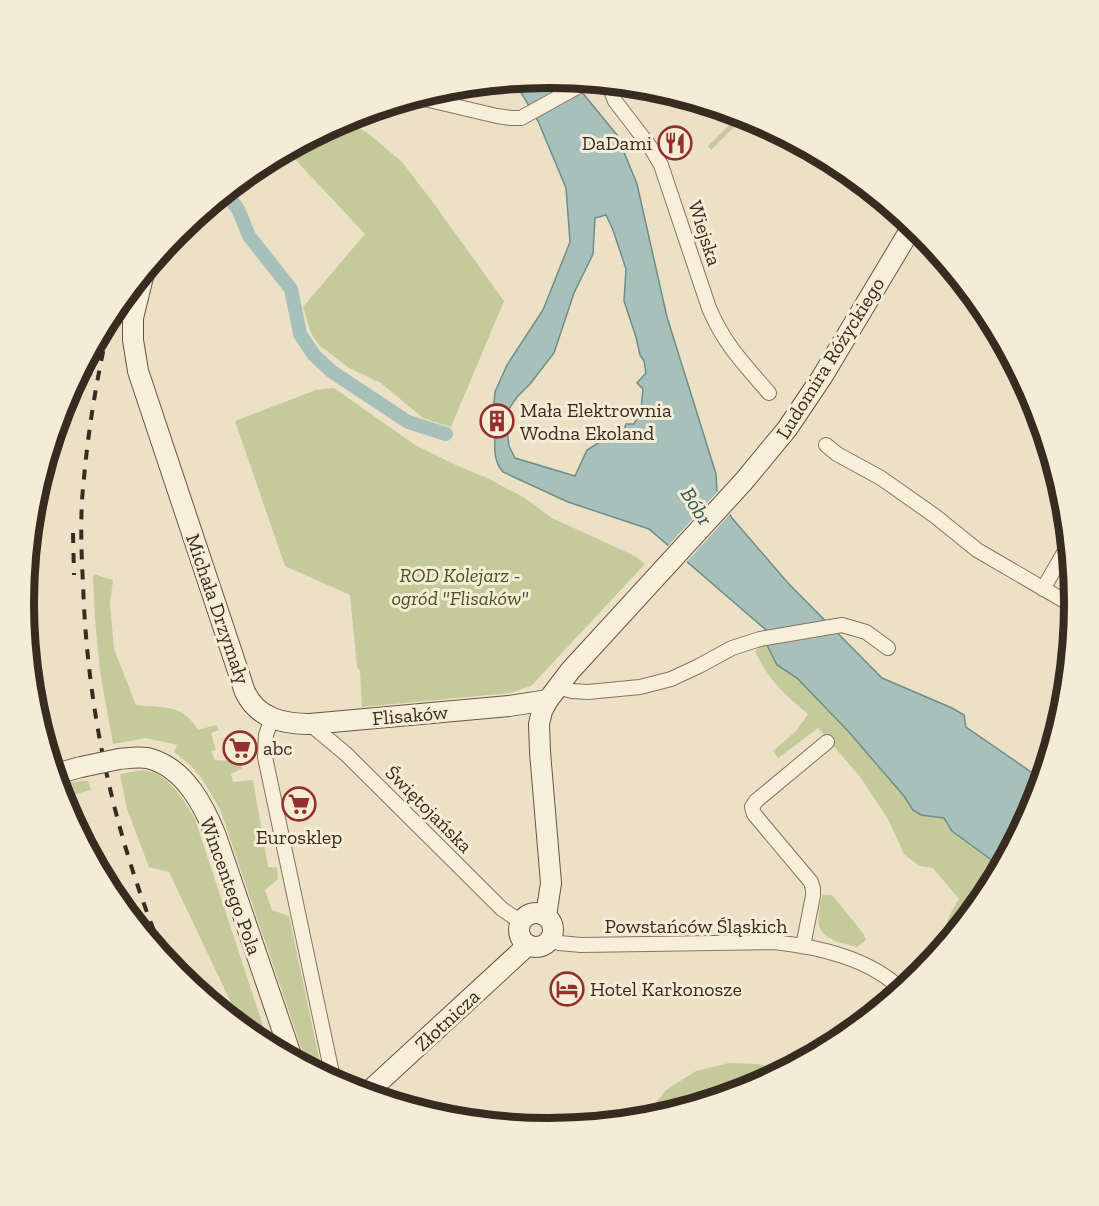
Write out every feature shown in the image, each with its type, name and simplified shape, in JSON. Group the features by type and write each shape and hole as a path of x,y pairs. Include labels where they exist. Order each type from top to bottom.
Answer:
{"street":[{"path":"435,101 504,117 521,118 575,89"},
{"name":"Wiejska","path":"611,91 615,101 651,148 661,165 716,326 727,344 769,393"},
{"name":"Ludomira Różyckiego","path":"552,693 775,444 822,377 908,233"},
{"name":"Michała Drzymały","path":"140,291 133,318 133,340 138,371 245,692 257,708 272,718"},
{"path":"826,445 897,489 977,550 1064,601"},
{"path":"1043,589 1062,556"},
{"name":"Flisaków","path":"272,718 290,723 310,724 509,706 552,693 640,687 671,679 732,648 760,639 842,625 866,632 888,648"},
{"path":"546,916 551,883 539,724 542,711 552,693"},
{"path":"272,718 266,735 265,756 331,1069"},
{"name":"Świętojańska","path":"310,724 350,758 502,909 521,922"},
{"path":"803,946 813,896 811,882 754,814 752,807 756,801 827,742"},
{"name":"Wincentego Pola","path":"63,772 119,759 144,758 166,766 187,784 216,836 288,1047"},
{"path":"539,913 546,916 551,920 553,926 552,938 544,946 528,945 519,935 521,922 526,916 532,914 539,913"},
{"name":"Powstańców Śląskich","path":"552,938 559,943 581,945 774,942 803,946 844,957 872,968 895,984"},
{"name":"Złotnicza","path":"374,1087 528,945"}],"green space":[{"path":"732,122 738,123 711,150 708,146"},
{"path":"356,126 402,162 504,301 451,427 423,418 381,383 349,368 319,345 311,333 303,307 365,234 293,157"},
{"name":"ROD Kolejarz - ogród \"Flisaków\"","path":"334,388 415,445 487,478 523,497 552,518 635,556 645,564 531,686 510,693 362,707 360,671 357,667 350,595 285,566 235,421 316,390"},
{"path":"93,574 113,580 110,604 114,649 136,705 171,708 185,715 198,730 216,725 219,730 211,733 216,750 211,751 215,760 234,761 243,768 231,774 233,782 253,780 268,867 277,868 278,879 265,890 272,910 289,916 320,1064 304,1055 220,809 201,777 174,752 177,745 146,738 113,744 100,671"},
{"path":"779,642 777,665 797,678 848,731 904,796 913,810 921,815 944,818 952,831 995,863 944,934 951,912 959,899 933,868 919,866 904,854 888,819 861,778 818,728 778,758 773,751 796,731 808,714 777,686 766,671 755,651 761,645"},
{"path":"143,770 157,774 179,794 195,819 265,1032 235,1011 169,872 149,867 127,809 120,774"},
{"path":"88,781 91,790 72,795 68,783"},
{"path":"823,895 832,895 863,933 866,940 857,947 836,941 824,934 818,922"},
{"path":"729,1063 772,1067 715,1091 652,1107 666,1090 696,1071"}],"water":[{"name":"Bóbr","path":"519,89 579,89 617,135 637,184 667,317 716,474 717,491 732,518 788,583 882,678 964,715 966,727 1035,774 995,863 952,831 944,818 921,815 913,810 904,796 848,731 797,678 777,665 767,645 765,629 649,529 568,502 503,472 499,467 495,452 495,428 507,429 509,446 515,458 575,476 587,450 609,436 624,430 626,424 634,424 641,410 643,389 637,383 646,373 624,301 626,269 606,215 595,218 593,254 574,293 554,353 507,412 493,412 495,392 507,365 543,310 570,242 566,188 538,121"}],"pier":[{"path":"720,489 732,512 685,564 667,547"}],"waterway":[{"path":"231,199 239,211 249,236 291,289 300,334 314,355 331,371 408,422 446,434"}],"railway":[{"path":"106,341 89,436 81,517 90,679 118,821 156,936"},
{"path":"90,375 91,369"},
{"path":"73,533 74,575"}],"place":[{"name":"DaDami","path":"675,143"},
{"name":"Mała Elektrownia Wodna Ekoland","path":"497,421"},
{"name":"abc","path":"240,748"},
{"name":"Eurosklep","path":"299,804"},
{"name":"Hotel Karkonosze","path":"567,989"}]}
